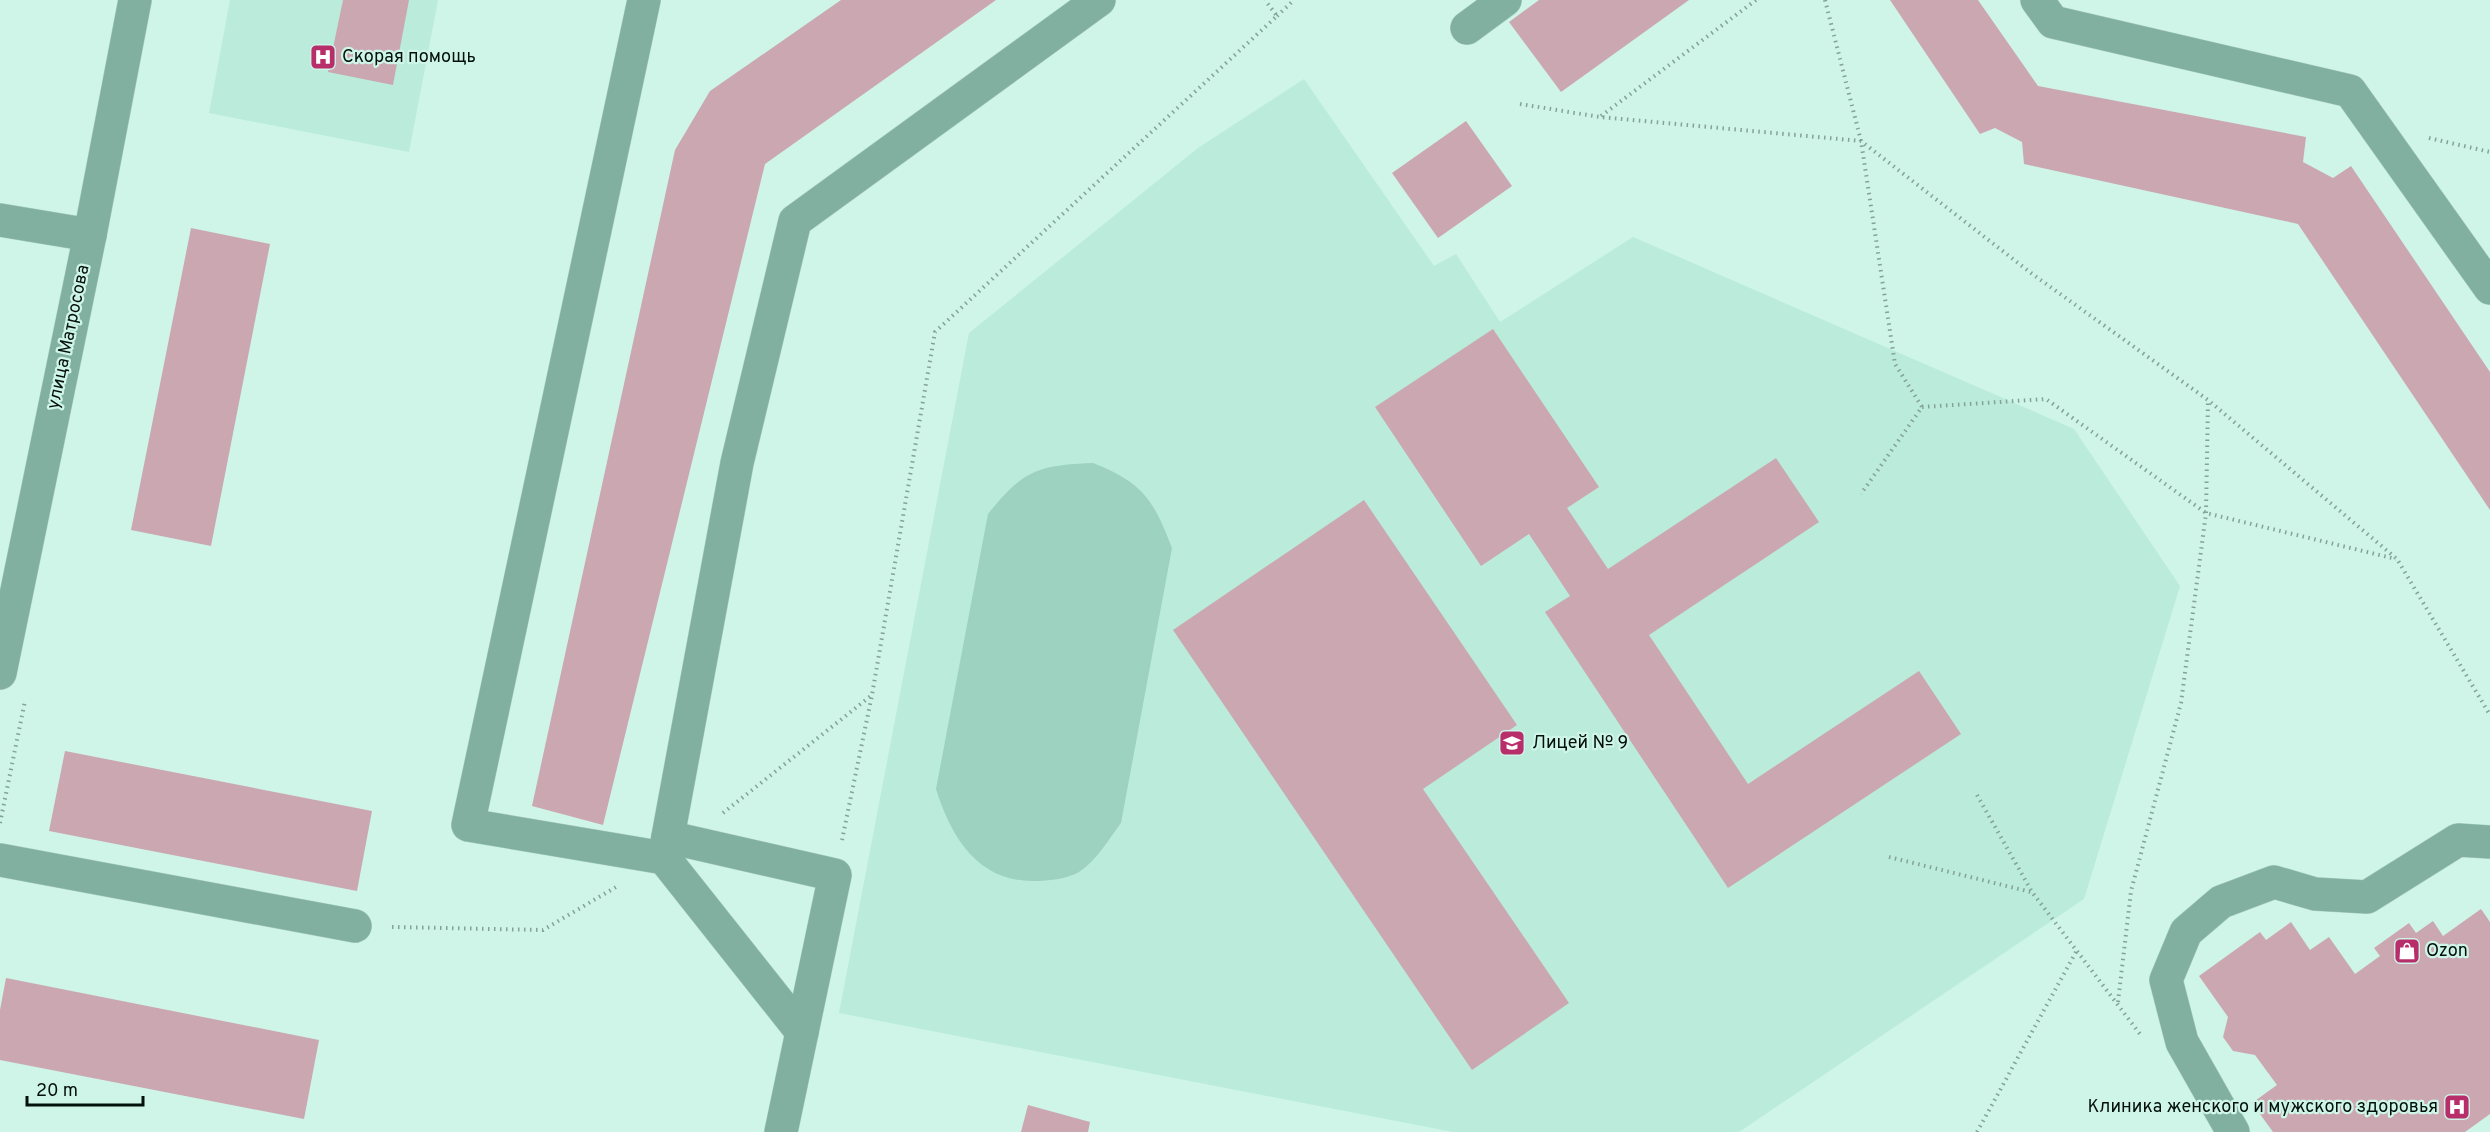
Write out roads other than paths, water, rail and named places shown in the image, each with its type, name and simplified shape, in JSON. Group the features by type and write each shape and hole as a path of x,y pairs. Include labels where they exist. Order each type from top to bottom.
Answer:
{"street":[{"name":"улица Матросова","path":"0,673 90,235 135,0"},
{"path":"644,0 468,825 666,848 835,875 781,1132"},
{"path":"802,1032 666,848 737,463 795,222 1099,0"},
{"path":"1467,28 1505,0"},
{"path":"2037,0 2053,22 2350,91 2490,288"},
{"path":"0,220 90,235"},
{"path":"2233,1132 2182,1042 2166,980 2186,932 2221,902 2274,882 2315,894 2367,897 2458,840 2490,842"},
{"path":"0,860 355,926"}],"place":[{"name":"Скорая помощь","path":"323,57"},
{"name":"Лицей № 9","path":"1512,743"},
{"name":"Ozon","path":"2407,951"},
{"name":"Клиника женского и мужского здоровья","path":"2457,1107"}]}
